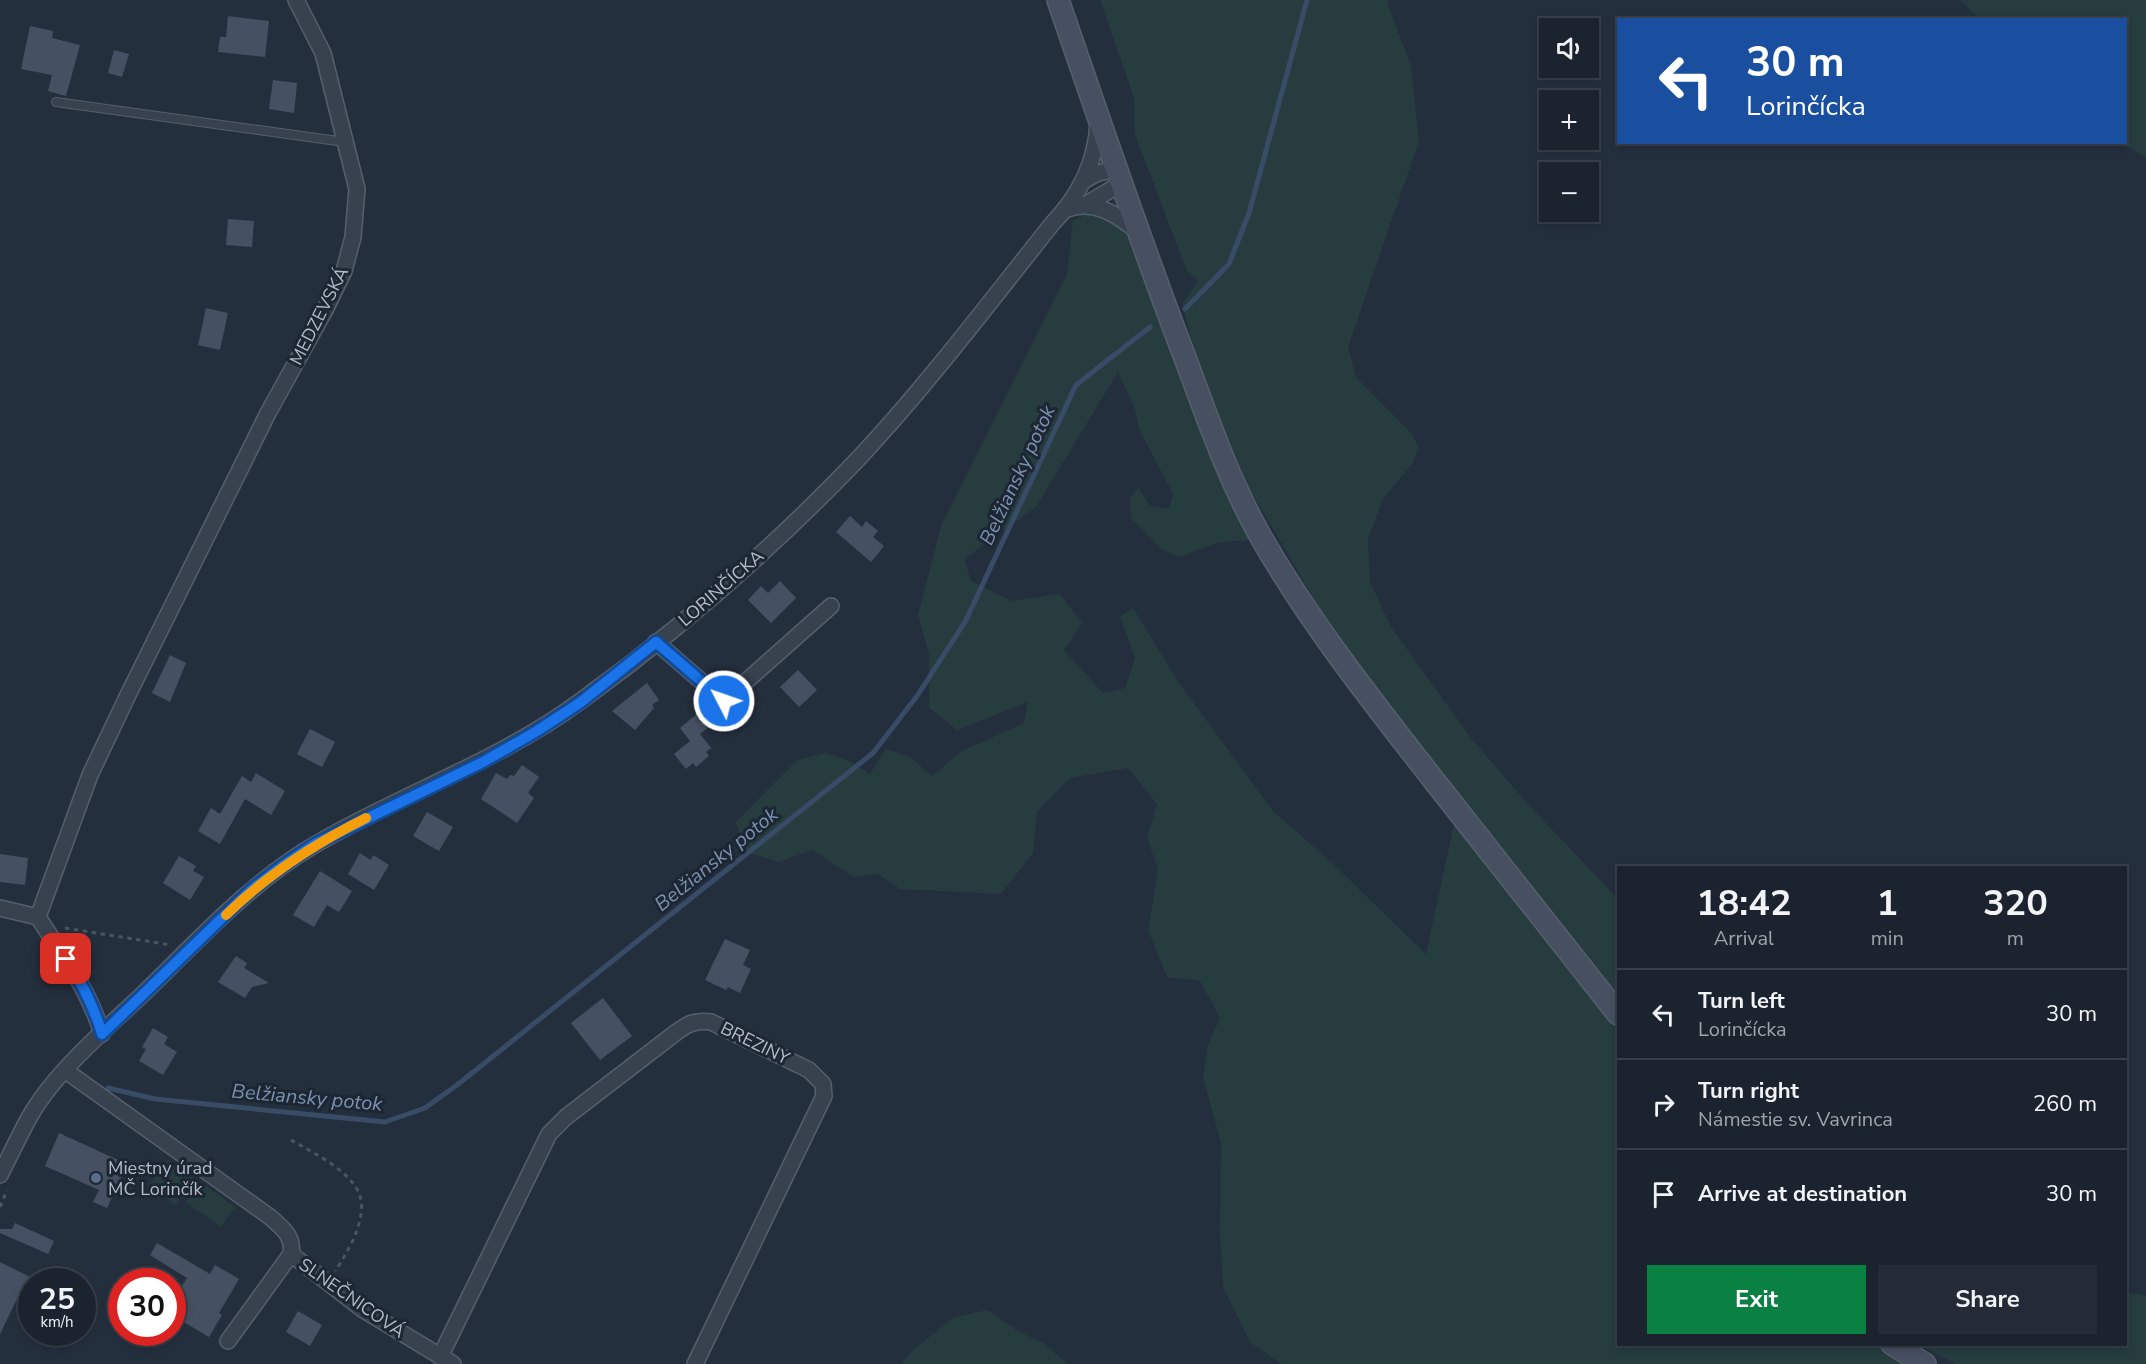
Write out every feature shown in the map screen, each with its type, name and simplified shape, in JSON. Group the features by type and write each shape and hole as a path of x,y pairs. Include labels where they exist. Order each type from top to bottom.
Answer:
{"main road":[{"path":"1058,0 1167,312 1231,476 1261,537 1290,584 1378,710 1617,1013"},
{"path":"1895,1346 1925,1364"}],"street":[{"name":"MEDZEVSKÁ","path":"40,921 90,775 268,412 344,271 353,237 357,189 323,53 296,0"},
{"name":"LORINČÍCKA","path":"0,1175 34,1109 66,1071 251,890 307,850 483,762 581,702 656,642 766,548 860,457 912,398 1065,210 1083,181 1095,149 1098,116"},
{"path":"1083,181 1098,173 1119,176"},
{"path":"1065,210 1085,205 1119,176"},
{"path":"1085,205 1112,214 1140,233"},
{"path":"656,642 724,701 831,606"},
{"path":"0,908 40,921 81,981 102,1034"},
{"name":"BREZINY","path":"446,1360 549,1134 566,1117 678,1031 689,1023 700,1020 711,1022 809,1070 823,1084 824,1096 695,1364"},
{"name":"SLNEČNICOVÁ","path":"66,1071 270,1217 290,1237 291,1254 362,1309 446,1360"},
{"path":"228,1341 291,1254"}],"lane":[{"path":"56,102 345,142"}],"path":[{"path":"40,921 190,948"},
{"path":"291,1140 325,1159 348,1178 360,1196 360,1218 355,1239 327,1282"},
{"path":"0,1208 7,1189"}],"green space":[{"path":"1100,0 1388,0 1411,65 1419,141 1348,347 1356,377 1413,435 1418,447 1413,463 1382,500 1368,540 1370,582 1391,627 1471,738 1528,804 1617,898 1617,994 1459,797 1331,628 1249,488 1198,364 1182,304 1198,281 1187,271 1135,135 1134,98"},
{"path":"1960,0 2146,0 2146,157 2124,144 2127,144 2127,18 1979,18"},
{"path":"1089,213 1117,223 1132,237 1253,540 1219,542 1179,557 1161,549 1131,518 1130,498 1138,487 1150,506 1169,509 1173,494 1139,429 1135,409 1118,372 1036,507 964,559 971,581 1012,601 1060,594 1082,623 1064,650 1103,693 1125,688 1135,658 1120,616 1133,608 1179,683 1273,811 1330,861 1426,954 1455,819 1617,1021 1617,1346 1884,1346 1908,1364 1281,1364 1250,1342 1223,1287 1220,1232 1221,1143 1203,1077 1208,1045 1220,1018 1200,981 1167,977 1148,930 1158,869 1147,838 1157,804 1128,768 1070,778 1037,811 1033,853 1001,894 900,889 878,874 854,877 812,850 779,862 746,852 736,822 797,760 826,753 849,761 870,774 886,749 910,757 932,776 962,751 1024,723 1028,702 957,730 929,708 929,654 918,615 941,526 1067,274 1073,221"},
{"path":"168,1160 194,1179 175,1205 149,1186"},
{"path":"201,1182 235,1207 221,1227 186,1202"},
{"path":"2127,1292 2146,1296 2146,1364 1956,1364 1921,1346 2127,1346"},
{"path":"987,1310 1018,1331 1043,1343 1068,1364 901,1364 911,1352 952,1318"}],"building":[{"path":"228,16 269,21 265,57 218,52 220,37 226,37"},
{"path":"30,26 53,31 52,38 80,45 66,96 48,91 52,75 21,69"},
{"path":"114,50 129,54 122,77 108,73"},
{"path":"273,80 297,83 294,113 269,109"},
{"path":"228,219 254,221 252,247 226,245"},
{"path":"206,308 228,313 220,350 198,345"},
{"path":"850,516 862,527 866,521 878,531 873,537 884,546 871,562 836,532"},
{"path":"780,581 796,598 771,623 748,600 761,586 768,593"},
{"path":"170,655 186,663 170,702 152,693"},
{"path":"798,670 817,690 799,707 780,687"},
{"path":"647,683 659,700 652,705 654,708 635,730 612,711"},
{"path":"699,712 710,726 700,734 711,748 706,752 709,756 696,767 693,763 686,769 674,754 690,741 680,728"},
{"path":"310,729 335,742 322,767 297,754"},
{"path":"522,765 539,777 528,793 534,798 517,823 481,799 496,773 507,779 510,775 514,776"},
{"path":"256,773 285,791 271,815 245,799 220,844 198,831 211,808 220,814 242,776 251,782"},
{"path":"427,812 453,827 439,851 413,836"},
{"path":"360,853 371,860 373,855 389,865 374,890 348,874"},
{"path":"0,854 28,858 25,885 0,882"},
{"path":"179,856 196,866 193,871 204,877 190,900 163,883"},
{"path":"320,871 352,891 339,912 327,905 314,927 293,915"},
{"path":"725,939 750,950 743,965 751,969 740,993 728,987 726,990 705,980"},
{"path":"236,956 247,963 244,968 269,983 252,987 245,998 218,982"},
{"path":"603,998 632,1036 600,1060 571,1023"},
{"path":"153,1028 168,1037 164,1044 177,1052 163,1075 139,1061 146,1049 142,1047"},
{"name":"Miestny úrad MČ Lorinčík","path":"59,1133 127,1164 107,1208 93,1202 99,1190 45,1166"},
{"path":"15,1223 54,1241 48,1254 0,1233 0,1229 12,1229"},
{"path":"157,1243 210,1274 215,1265 239,1279 219,1313 222,1315 209,1337 186,1323 186,1268 171,1268 150,1255"},
{"path":"0,1262 18,1271 18,1297 0,1334"},
{"path":"298,1311 322,1325 310,1346 286,1332"}],"waterway":[{"name":"Belžiansky potok","path":"1185,309 1229,264 1249,213 1307,0"},
{"name":"Belžiansky potok","path":"108,1088 155,1099 385,1122 425,1108 457,1085 873,753 917,696 965,622 1076,385 1150,327"}],"slow traffic":[{"path":"226,915 251,890 281,867 315,844 366,818"}],"place":[{"name":"Miestny úrad MČ Lorinčík","path":"96,1178"}],"route":[{"path":"66,959 81,981 102,1034 251,890 281,867 315,844 483,762 537,731 581,702 656,642 724,701"}]}
